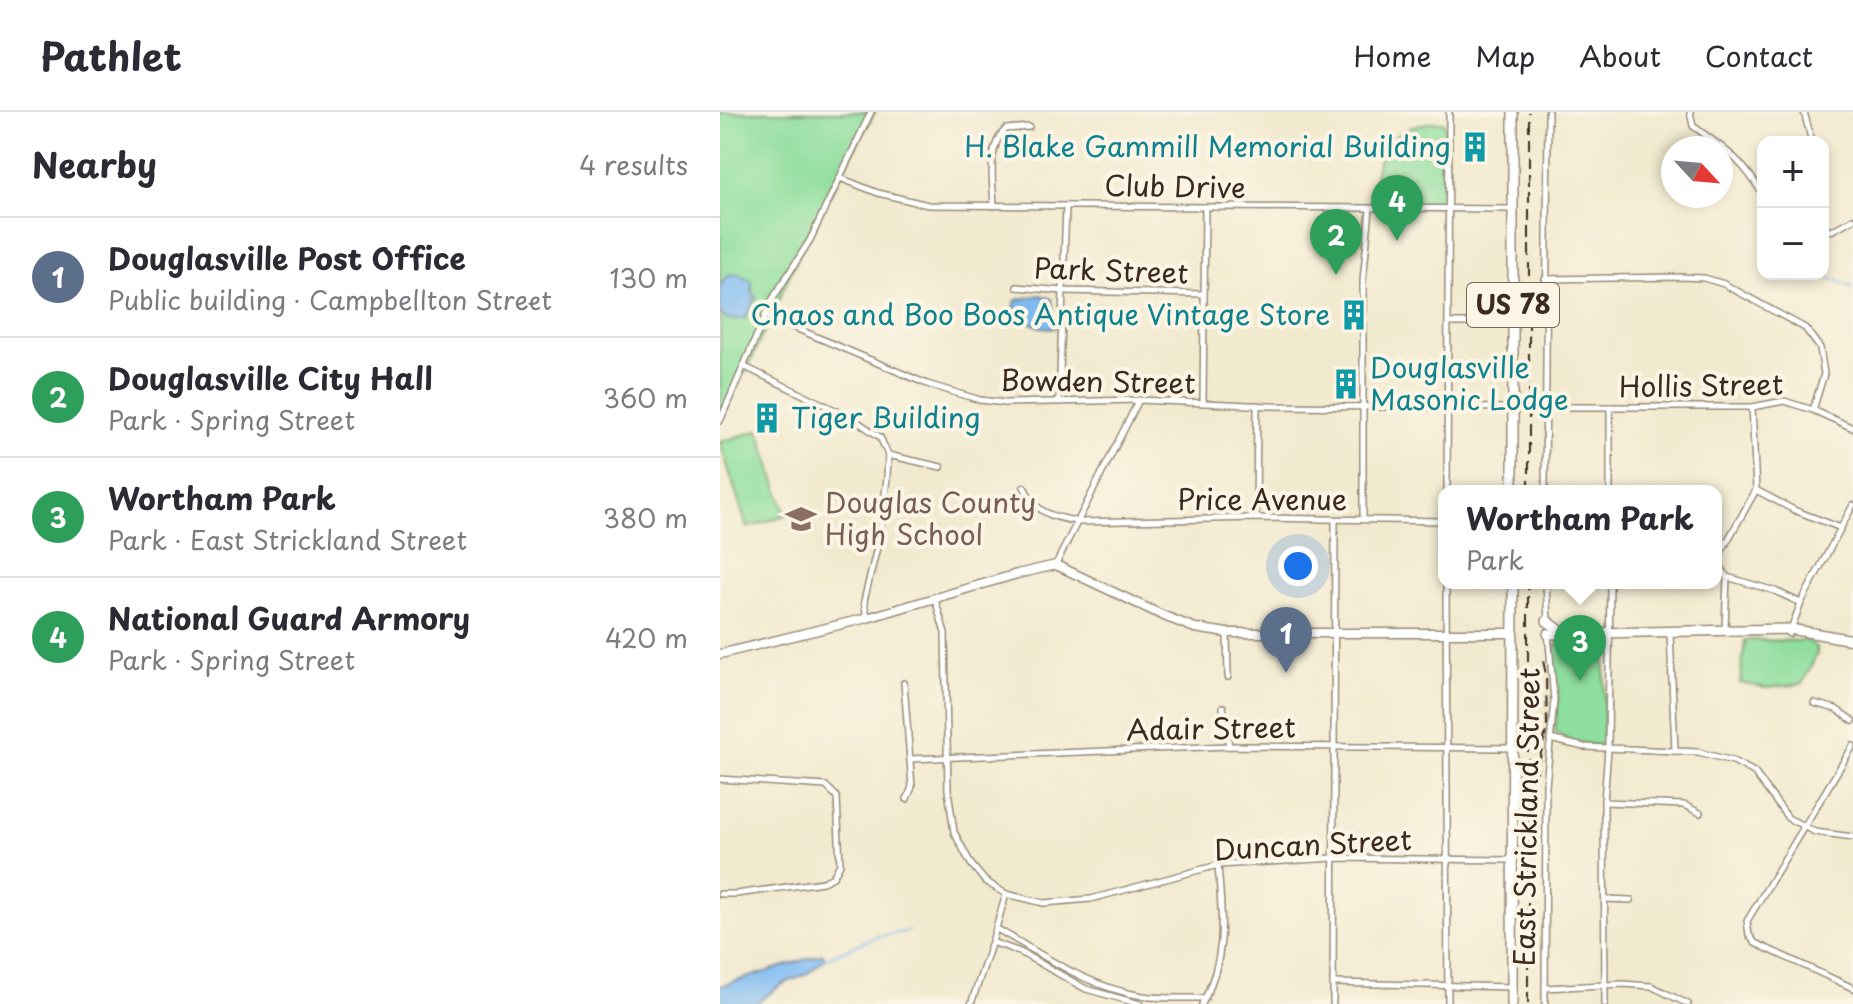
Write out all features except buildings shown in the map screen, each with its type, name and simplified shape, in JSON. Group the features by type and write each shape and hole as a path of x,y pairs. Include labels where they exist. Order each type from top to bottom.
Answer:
{"main road":[{"name":"US 78","path":"1513,112 1513,485"},
{"path":"720,654 867,618 1056,565 1164,616 1195,628 1227,633 1514,633"},
{"path":"1512,1004 1513,589"},
{"path":"1547,621 1564,633"},
{"path":"1548,634 1670,633 1725,629 1790,632 1853,641"},
{"path":"1685,632 1790,632"}],"street":[{"path":"720,421 765,315 810,240 871,112"},
{"path":"1447,485 1449,112"},
{"path":"1545,485 1548,112"},
{"path":"1690,112 1693,126 1738,158 1757,184"},
{"path":"1804,112 1810,136"},
{"path":"994,206 992,162 995,144 1006,129 1029,127"},
{"name":"Club Drive","path":"840,178 916,203 1513,209"},
{"path":"1059,402 1066,206"},
{"path":"1203,403 1205,207"},
{"path":"1363,519 1363,281 1370,209"},
{"path":"1829,231 1853,219"},
{"path":"1545,279 1682,277 1704,278 1724,284 1805,328 1820,348 1824,374 1813,410"},
{"name":"Park Street","path":"1017,287 1204,294"},
{"name":"Bowden Street","path":"765,315 957,395 1005,403 1139,400 1257,405 1513,408"},
{"path":"1449,323 1513,323"},
{"path":"745,367 869,428 880,437 888,455 880,535 864,601 867,618"},
{"path":"1056,565 1139,400"},
{"name":"Hollis Street","path":"1546,407 1752,407 1784,401 1853,428"},
{"path":"1256,518 1257,405"},
{"path":"1610,407 1610,485"},
{"path":"1722,551 1756,490 1752,407"},
{"path":"888,455 941,467"},
{"name":"Price Avenue","path":"1024,487 1037,509 1080,522 1256,518 1438,521"},
{"path":"1756,490 1794,510 1841,528"},
{"path":"1790,632 1801,603 1853,505"},
{"path":"1333,1004 1335,521"},
{"path":"1722,569 1727,577 1725,629"},
{"path":"1727,577 1801,603"},
{"path":"1446,589 1448,1004"},
{"name":"East Strickland Street","path":"1545,1004 1546,797 1554,700 1546,589"},
{"path":"1605,1004 1604,802 1608,749 1610,589"},
{"name":"Duncan Street","path":"935,599 945,633 948,790 954,832 978,873 1006,894 1044,903 1091,899 1218,865 1333,858 1513,860"},
{"path":"1227,633 1228,677"},
{"path":"1670,633 1675,751"},
{"path":"904,683 912,787 907,799"},
{"path":"1814,703 1836,709 1853,721"},
{"path":"1223,707 1229,746"},
{"path":"1550,739 1584,747 1711,755 1754,772 1788,818 1815,832 1853,837"},
{"name":"Adair Street","path":"910,759 1229,746 1513,748"},
{"path":"1853,746 1806,827 1768,884 1747,926 1755,943 1853,988"},
{"path":"720,779 826,786 837,797 840,864 833,877 823,882 720,894"},
{"path":"1604,802 1684,805 1700,813"},
{"path":"997,929 1085,979 1159,998 1203,1001 1217,972 1221,948 1223,928 1218,865"},
{"path":"971,1004 1006,894"},
{"path":"1605,899 1631,900"},
{"path":"992,942 1020,952 1086,989 1140,1004"},
{"path":"1333,983 1511,987"},
{"path":"1545,988 1623,984 1651,986 1688,1004"}],"green space":[{"path":"720,112 875,112 805,241 748,368 723,409 720,408"},
{"path":"1443,122 1445,127 1445,203 1442,206 1375,205 1376,173 1385,148 1404,131"},
{"path":"759,430 786,515 747,528 720,442"},
{"path":"1605,637 1604,746 1584,744 1555,731 1558,700 1552,650 1568,639"},
{"path":"1745,640 1808,641 1816,647 1817,654 1802,684 1766,688 1740,683"}],"water":[{"path":"738,274 752,281 752,292 756,297 745,319 728,319 720,313 720,285 729,275"},
{"path":"1040,295 1052,299 1055,328 1040,327 1016,316 1016,300"},
{"path":"823,954 825,959 807,974 783,984 755,1004 720,1004 720,986"}],"waterway":[{"path":"1829,277 1853,288"},
{"path":"825,959 875,937 909,931"}],"railway":[{"path":"1529,112 1529,485"},
{"path":"1528,589 1528,1004"},
{"path":"1535,779 1547,727 1546,675 1542,655"}],"place":[{"name":"H. Blake Gammill Memorial Building","path":"1475,147"},
{"name":"National Guard Armory","path":"1397,241"},
{"name":"Douglasville City Hall","path":"1336,275"},
{"name":"Chaos and Boo Boos Antique Vintage Store","path":"1354,315"},
{"name":"Douglasville Masonic Lodge","path":"1346,384"},
{"name":"Tiger Building","path":"767,418"},
{"name":"Douglas County High School","path":"801,519"},
{"name":"Douglasville Post Office","path":"1286,673"},
{"name":"Wortham Park","path":"1580,681"}]}
